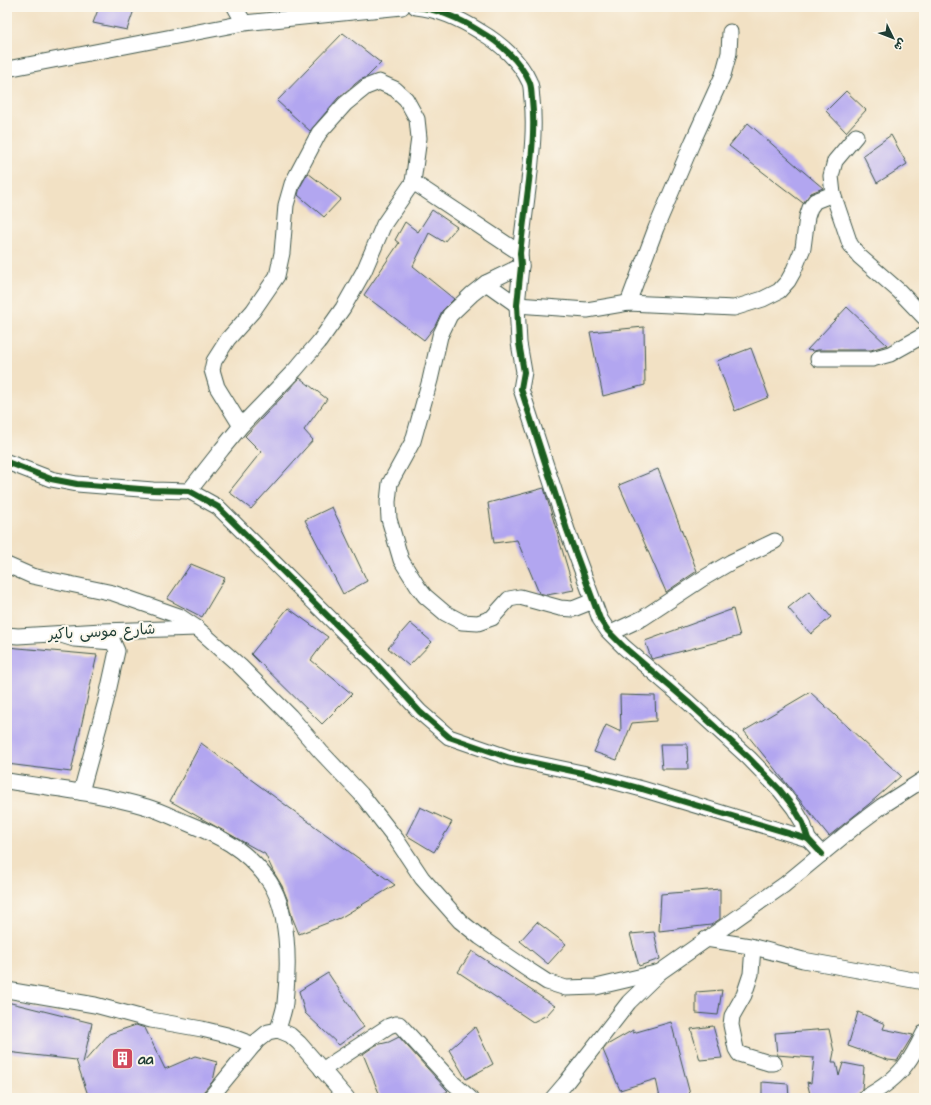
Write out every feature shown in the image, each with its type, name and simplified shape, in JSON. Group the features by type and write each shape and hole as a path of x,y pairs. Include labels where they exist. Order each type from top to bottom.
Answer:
{"street":[{"path":"235,7 244,23"},
{"path":"7,70 244,23 402,7"},
{"path":"416,7 426,8 444,14 474,27 490,37 517,62 524,71 530,83 534,114 520,259 518,305 519,343 524,372 521,389 567,530 600,619 624,647 688,702 749,758 780,790 803,823 808,839 822,854"},
{"path":"628,303 656,228 723,75 729,53 730,32"},
{"path":"189,491 241,426 296,370 320,342 343,308 364,271 384,224 413,182 419,138 417,118 406,99 395,88 379,82 366,87 345,104 319,133 292,184 286,205 282,253 277,276 254,311 228,339 214,361 212,370 217,387 241,426"},
{"path":"856,136 835,161 831,176 833,194 850,244 859,256 899,291 924,317"},
{"path":"413,182 520,259"},
{"path":"486,283 518,305 587,310 628,303 734,308 763,299 778,291 788,281 794,272 804,248 807,217 810,208 815,201 833,194"},
{"path":"520,259 472,294 450,315 440,336 413,442 390,483 388,502 389,519 401,560 424,596 445,613 462,622 478,623 492,618 509,599 520,597 560,608 573,609 593,601"},
{"path":"818,359 872,360 890,354 924,335"},
{"path":"7,462 51,479 77,484 146,490 189,491 218,507 379,667 420,712 449,737 510,758 582,773 642,789 808,839"},
{"path":"611,633 643,618 702,579 731,562 775,541"},
{"path":"7,565 32,576 113,593 179,616 197,628 240,666 290,716 321,752 361,794 396,839 422,878 460,921 480,937 547,982 566,988 596,987 660,972"},
{"name":"شارع موسى باكير","path":"7,635 18,636 58,634 102,630 197,628"},
{"path":"58,634 74,639 114,642 117,651 106,701 81,792"},
{"path":"553,1098 629,1002 660,972 784,885 882,806 924,779"},
{"path":"7,781 81,792 148,808 215,834 236,846 267,877 283,914 287,964 285,1004 278,1030"},
{"path":"706,939 753,947 803,960 924,982"},
{"path":"753,947 752,974 744,995 732,1016 736,1049 739,1054 744,1056 774,1063"},
{"path":"7,990 95,1005 151,1020 227,1035 254,1045"},
{"path":"322,1070 389,1026 400,1024 453,1083 470,1098"},
{"path":"210,1098 254,1045 268,1032 278,1030 290,1035 299,1043 347,1098"},
{"path":"864,1098 884,1087 895,1078 908,1062 924,1033"}],"building":[{"path":"99,7 135,7 127,30 93,23"},
{"path":"343,33 381,63 367,77 360,80 338,98 310,131 277,101"},
{"path":"846,91 866,110 846,132 826,111"},
{"path":"748,123 823,188 811,193 803,203 729,146"},
{"path":"891,135 907,164 877,183 863,155"},
{"path":"308,173 341,199 324,217 298,195 300,187"},
{"path":"432,210 457,227 444,242 429,233 413,266 454,299 442,311 435,326 424,340 364,295 399,243 395,240 405,222 418,232"},
{"path":"847,307 887,345 871,350 807,350"},
{"path":"644,327 645,385 603,396 590,332"},
{"path":"751,348 769,397 735,411 717,361"},
{"path":"300,378 327,399 304,430 313,440 251,509 229,492 261,452 245,436"},
{"path":"658,469 697,571 666,592 619,485"},
{"path":"544,488 574,590 547,595 539,593 517,540 494,543 488,503"},
{"path":"332,507 367,581 343,594 305,520"},
{"path":"191,564 225,578 202,617 167,599"},
{"path":"809,591 831,617 811,634 788,608"},
{"path":"288,608 328,637 311,660 352,694 322,724 251,654"},
{"path":"733,609 740,636 652,659 651,658 645,641"},
{"path":"410,623 432,642 409,666 388,648"},
{"path":"7,647 97,655 71,772 7,764"},
{"path":"810,692 901,776 829,836 744,731"},
{"path":"620,695 655,696 656,721 632,723 617,760 594,752 606,725 621,732"},
{"path":"201,743 395,885 340,918 299,934 282,886 265,854 170,801"},
{"path":"660,744 687,744 688,769 662,769"},
{"path":"420,807 452,822 434,852 406,835"},
{"path":"720,889 720,919 711,925 659,931 661,894"},
{"path":"537,922 566,944 548,964 520,941"},
{"path":"654,932 660,959 639,966 630,934"},
{"path":"472,951 555,1006 547,1015 533,1022 458,972"},
{"path":"328,973 364,1027 339,1045 305,1013 299,991"},
{"path":"722,990 718,1015 696,1013 696,992"},
{"name":"aa","path":"7,1002 92,1023 83,1063 109,1034 136,1025 145,1028 165,1069 195,1056 217,1062 213,1081 203,1092 201,1098 89,1098 76,1060 7,1052"},
{"path":"858,1012 885,1024 883,1029 913,1035 897,1061 888,1060 848,1046"},
{"path":"671,1022 691,1098 660,1098 656,1079 620,1090 603,1050 607,1045 633,1030 633,1033"},
{"path":"713,1026 722,1058 700,1060 691,1029"},
{"path":"475,1027 493,1064 466,1079 449,1050"},
{"path":"829,1029 834,1052 832,1062 836,1062 839,1076 843,1063 864,1067 862,1089 856,1095 846,1098 811,1098 807,1082 811,1083 814,1058 777,1055 775,1033"},
{"path":"399,1037 448,1091 436,1098 381,1098 363,1054 376,1045 389,1042"},
{"path":"762,1082 788,1084 789,1098 762,1098"}],"cycle path":[{"path":"416,7 433,10 450,16 466,23 488,36 509,53 520,66 531,85 533,140 520,253 521,266 517,305 519,343 524,372 521,389 567,530 600,619 608,631 624,647 688,702 749,758 780,790 803,823 808,839 822,854"},
{"path":"7,462 51,479 77,484 153,490 189,491 218,507 379,667 420,712 449,737 510,758 582,773 642,789 808,839"}],"place":[{"name":"aa","path":"123,1059"}]}
